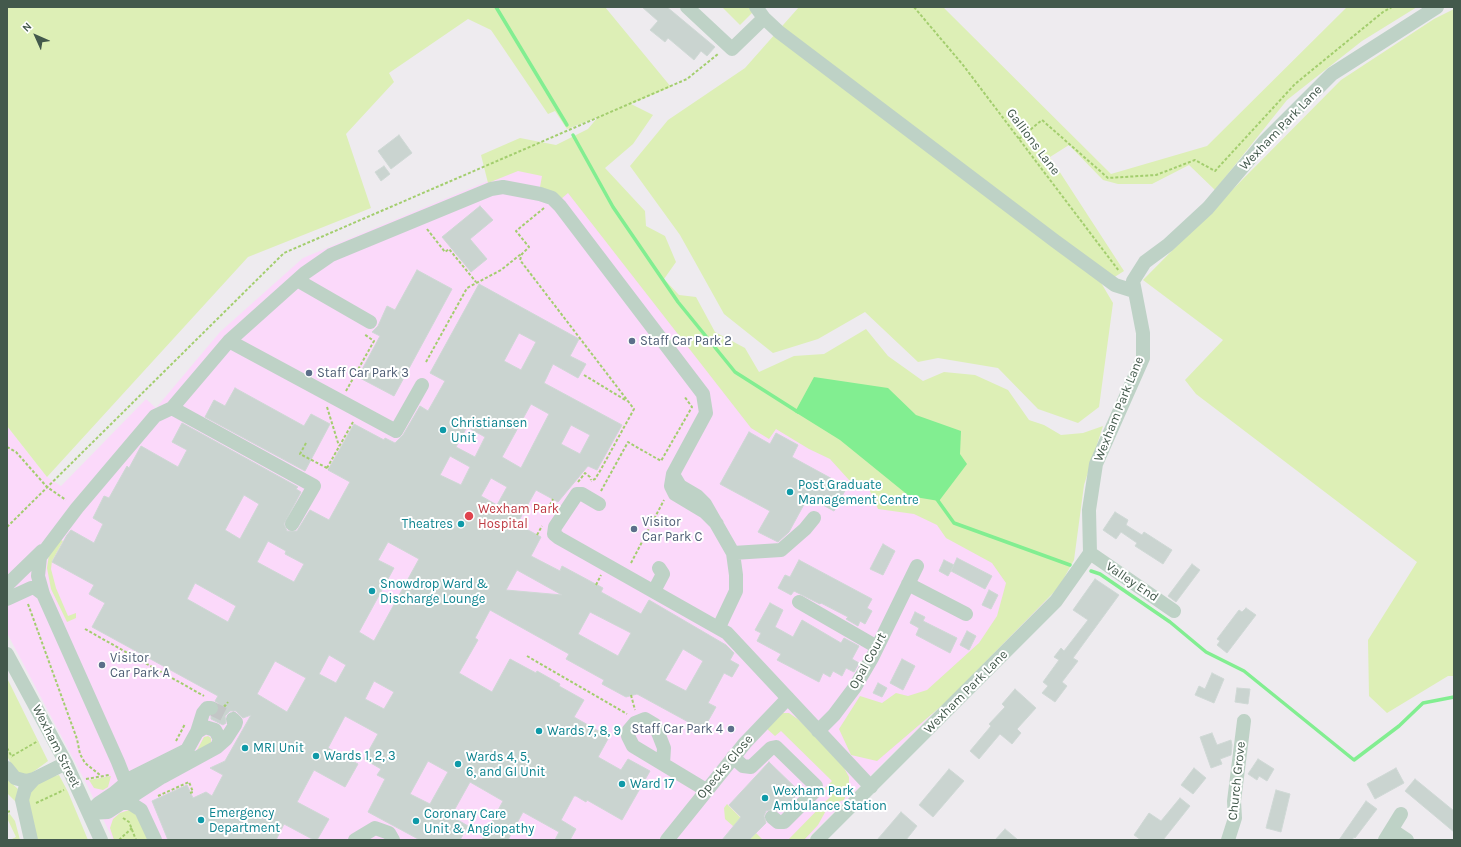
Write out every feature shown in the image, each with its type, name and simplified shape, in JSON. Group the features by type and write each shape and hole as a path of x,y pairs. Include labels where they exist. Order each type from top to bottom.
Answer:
{"street":[{"path":"687,7 732,49 760,13 779,32 1079,259 1115,285 1134,291"},
{"name":"Wexham Park Lane","path":"817,840 1056,601 1090,553 1089,510 1096,464 1143,358 1143,333 1133,281 1145,262 1168,245 1208,208 1264,142 1332,74 1436,7"},
{"path":"39,593 38,569 40,557 77,508 155,416 172,408 229,341 298,280 331,255 498,188 540,194 552,198 703,394 706,413 675,471 676,481 703,502 733,553 736,569 736,591 719,627"},
{"path":"298,280 366,327"},
{"path":"229,341 396,431 422,385"},
{"path":"172,408 314,486 292,524"},
{"path":"598,499 577,494 558,523 554,530 554,534 719,627 732,638 871,787"},
{"path":"733,553 781,550 805,530 814,518"},
{"path":"7,585 46,548"},
{"name":"Valley End","path":"1090,553 1174,610"},
{"name":"Opal Court","path":"818,731 834,715 855,687 878,647 917,566"},
{"path":"654,591 663,576 659,568"},
{"path":"7,593 38,569"},
{"path":"908,584 966,615"},
{"path":"7,600 31,588 35,588 39,593 129,788 135,790 217,747 226,740 235,725 236,722 233,719"},
{"path":"799,602 878,647"},
{"name":"Wexham Street","path":"7,654 66,763 101,840"},
{"name":"Opecks Close","path":"667,840 733,757 767,718 788,698"},
{"path":"119,804 120,785 124,777 187,750 197,732 203,713 209,702"},
{"path":"663,764 664,748 658,729 649,720 639,720 629,730 630,742 633,746 706,790"},
{"name":"Church Grove","path":"1228,840 1235,818 1234,801 1244,721"},
{"path":"197,732 205,728 215,730 220,739 217,747"},
{"path":"733,757 743,766 751,767 771,748 776,747 816,786 815,791 784,822 778,822 772,816"},
{"path":"187,750 191,756 199,757"},
{"path":"7,768 15,778 20,780 34,779 66,763"},
{"path":"119,804 162,777"},
{"path":"31,840 22,800 26,789 34,779"},
{"path":"89,813 100,802 119,804 130,803 138,808 146,819 155,840"},
{"path":"1401,814 1388,835 1407,840"},
{"path":"355,840 375,828 389,833 393,840"}],"path":[{"name":"Gallions Lane","path":"914,7 963,65 1119,272"},
{"path":"1019,139 1042,120 1108,178 1156,175 1195,160 1215,171 1295,84 1392,7"},
{"path":"426,362 464,292 470,285 501,270 529,247 516,231 536,215 552,198"},
{"path":"418,219 445,252 449,249 476,282"},
{"path":"522,254 521,262 634,409 595,479 591,482 590,477 585,473 576,484"},
{"path":"339,446 325,402 335,398 374,341 366,327"},
{"path":"584,374 629,403"},
{"path":"598,499 628,442 661,461 692,406 684,396"},
{"path":"306,443 300,454 328,468 359,411"},
{"path":"7,447 16,452 47,487 77,508"},
{"path":"625,575 666,496"},
{"path":"553,499 549,507 551,509 558,506"},
{"path":"537,535 544,522"},
{"path":"596,585 603,573"},
{"path":"39,593 28,604 77,739 80,754 85,762 102,776"},
{"path":"85,630 209,702"},
{"path":"527,656 639,720"},
{"path":"631,695 639,720"},
{"path":"7,758 38,741"},
{"path":"87,779 90,785"},
{"path":"155,797 189,782 193,792 190,793"},
{"path":"119,804 122,817 129,822 136,840"},
{"path":"119,840 132,828 146,819"}],"shaded area":[{"path":"7,7 605,7 671,87 631,104 653,115 633,144 605,168 645,211 646,226 665,236 676,262 664,279 679,295 696,297 715,332 745,348 759,372 794,356 824,354 866,329 888,356 923,381 944,372 975,375 1008,390 1029,420 1044,425 1061,435 1083,433 1103,426 1084,485 1074,560 1059,587 946,702 877,761 851,755 839,729 860,696 882,703 896,693 908,696 927,690 979,643 997,616 1006,583 992,563 946,538 937,525 914,514 878,509 869,489 849,480 830,459 809,449 776,429 769,439 751,428 568,193 561,199 556,194 540,187 542,176 518,171 488,183 481,155 520,138 556,145 588,129 598,117 567,129 555,111 548,114 491,30 468,19 389,73 394,82 346,134 371,208 248,257 47,477 7,426"},
{"path":"722,7 758,7 740,25"},
{"path":"799,7 943,7 1111,174 1207,146 1347,7 1417,7 1362,41 1287,100 1215,190 1189,165 1152,184 1118,184 1103,180 1069,145 1050,157 1124,271 1113,278 1087,259 1113,303 1099,407 1078,423 1038,409 998,368 938,358 918,362 865,312 818,339 773,353 724,314 680,235 630,166 668,120 745,68"},
{"path":"1454,9 1454,676 1448,676 1387,713 1369,696 1368,640 1417,562 1196,394 1185,380 1223,340 1143,280 1341,80 1434,19"},
{"name":"Wexham Park Hospital","path":"517,169 575,181 752,410 1040,587 1046,601 806,840 113,840 87,785 7,633 7,426 47,477 61,486 146,399 156,408 220,332 303,258"},
{"path":"814,377 888,388 916,415 961,431 960,454 967,464 939,501 909,496 840,440 795,412"},
{"path":"59,539 63,541 52,561 51,569 56,588 68,616 76,613 76,618 67,622 51,589 47,568 49,554"},
{"path":"7,678 48,761 29,775 22,775 15,771 7,756"},
{"path":"782,713 789,713 799,720 843,766 849,777 849,789 844,800 829,805 818,825 804,840 788,840 832,795 825,788 832,781 781,731 775,736 766,728"},
{"path":"208,736 211,738 211,744 196,752 204,737"},
{"path":"59,775 68,792 88,840 37,840 28,797 34,785 50,777"},
{"path":"111,776 108,787 103,790 94,788 89,780"},
{"path":"7,779 18,789 16,802 7,793"},
{"path":"727,804 763,840 749,840 725,819 724,808"},
{"path":"129,810 134,812 151,840 114,840 110,828 113,819 120,813"},
{"path":"9,813 15,821 20,840 10,840 16,837 7,818"}],"building":[{"path":"642,7 667,7 715,47 707,56 701,51 694,60 668,38 665,42 650,30 658,21"},
{"path":"399,135 412,153 391,169 378,151"},
{"path":"384,166 390,174 381,181 375,172"},
{"path":"480,206 493,220 470,239 487,259 471,272 442,237"},
{"path":"417,270 452,289 394,396 358,377 380,336 372,332 378,326 387,306 395,310"},
{"path":"479,284 579,339 570,356 586,364 578,378 553,364 544,383 622,425 597,470 588,466 558,502 536,490 517,524 541,537 531,556 560,571 562,566 603,588 601,592 641,614 649,600 726,645 734,653 730,660 739,665 732,677 724,673 708,703 716,707 703,730 637,694 626,697 602,684 604,680 566,659 569,654 490,610 475,638 478,640 459,673 492,692 510,659 536,673 537,671 560,684 559,686 584,700 574,717 609,737 598,757 621,770 628,759 650,771 622,820 587,800 586,802 574,796 561,820 576,829 570,840 555,840 559,832 523,812 508,840 482,840 503,801 470,782 451,816 468,826 460,840 420,840 368,812 385,779 377,775 381,769 364,759 378,734 345,716 328,748 358,764 345,787 314,770 297,802 329,819 317,840 314,840 284,824 276,840 168,840 152,801 187,785 193,798 206,792 212,796 223,775 210,768 225,761 251,715 243,718 236,711 230,711 225,716 226,723 223,725 211,719 211,716 219,712 219,704 215,701 218,696 92,627 105,603 89,594 94,585 52,562 67,535 71,530 94,543 103,524 93,518 104,496 109,498 127,466 129,468 141,446 178,467 187,450 172,442 182,423 298,487 296,489 301,492 284,524 287,531 297,531 310,510 329,520 350,482 328,470 354,424 384,440 385,438 395,443 403,435 420,406 428,411 445,381 430,373","holes":["519,333 536,342 521,370 504,361","531,404 549,414 521,468 502,457","571,425 590,435 580,454 561,444","467,427 485,437 475,457 456,447","450,456 470,467 461,485 440,475","491,478 507,487 497,505 481,496","244,495 259,504 240,539 225,530","268,541 286,551 285,554 304,564 294,582 257,562","388,542 419,559 374,641 359,632 394,568 378,560","517,570 562,595 506,590","195,583 236,606 228,622 187,599","590,612 631,633 618,656 578,634","683,649 703,661 686,691 665,680","329,655 346,665 336,683 319,674","275,661 306,678 287,712 257,694","374,681 394,692 384,709 365,699","428,761 448,772 430,804 410,794"]},
{"path":"235,388 304,426 311,414 330,424 305,471 205,417 214,400 225,406"},
{"name":"Post Graduate Management Centre","path":"749,432 770,444 776,433 798,445 792,457 847,487 834,511 808,497 789,532 778,542 758,532 770,511 720,484"},
{"path":"1115,512 1128,520 1126,525 1142,535 1144,532 1172,550 1163,564 1135,546 1137,543 1121,532 1116,539 1103,530"},
{"path":"883,544 895,551 883,575 870,569"},
{"path":"957,558 992,576 985,589 951,571"},
{"path":"799,560 872,599 867,608 872,611 865,624 860,621 858,626 846,619 848,617 821,603 820,604 794,591 791,595 778,588 785,575 790,577"},
{"path":"944,560 954,565 948,576 939,571"},
{"path":"1192,564 1200,570 1176,602 1168,596"},
{"path":"1095,579 1119,595 1073,658 1078,661 1062,682 1067,686 1055,702 1042,693 1048,686 1043,682 1059,660 1054,657 1061,648 1064,651 1088,620 1073,610"},
{"path":"989,590 998,595 991,609 982,605"},
{"path":"770,603 783,610 775,627 793,637 802,620 841,643 844,638 859,646 852,659 859,663 854,672 846,668 842,676 833,671 830,677 823,673 819,682 777,660 781,654 757,641 761,633 755,630"},
{"path":"1246,608 1256,615 1227,653 1217,645 1220,641 1217,639 1239,610 1242,612"},
{"path":"915,612 925,617 923,621 957,638 950,653 916,635 919,628 910,623"},
{"path":"967,631 976,636 969,650 960,645"},
{"path":"902,659 915,666 903,690 890,683"},
{"path":"1212,673 1224,679 1214,703 1195,695 1199,686 1205,689"},
{"path":"878,683 887,688 882,697 873,693"},
{"path":"1237,688 1250,689 1248,704 1235,702"},
{"path":"1015,689 1036,708 1017,729 1021,733 1012,744 1000,734 979,759 970,751 991,726 989,724 1005,707 1002,704"},
{"path":"1212,733 1217,745 1231,740 1232,745 1231,755 1220,759 1222,764 1211,768 1200,737"},
{"path":"1258,759 1274,769 1267,781 1259,776 1257,780 1248,774"},
{"name":"Wexham Park Ambulance Station","path":"769,762 800,792 786,806 784,804 778,811 773,809 766,811 764,816 766,823 749,840 722,840 741,817 729,805"},
{"path":"1194,768 1206,778 1193,794 1181,785"},
{"path":"1396,768 1404,783 1375,799 1367,784"},
{"path":"949,769 964,781 933,817 919,805"},
{"path":"1415,779 1454,811 1454,832 1405,791"},
{"path":"1276,790 1290,794 1281,832 1266,828"},
{"path":"1180,798 1190,806 1163,840 1141,840 1134,835 1149,813 1161,821"},
{"path":"1366,801 1377,809 1355,838 1354,837 1352,840 1339,840"},
{"path":"901,812 917,826 906,840 877,840"},
{"path":"1005,829 1018,840 995,840"}],"waterway":[{"path":"496,7 567,125"},
{"path":"573,135 613,207 678,302 735,372 798,412"},
{"path":"936,498 954,523 1070,565"},
{"path":"1091,571 1100,574 1170,622 1206,652 1244,671 1354,760 1399,726 1423,703 1454,697"}],"tunnel":[{"path":"211,708 233,719"}],"place":[{"name":"Staff Car Park 2","path":"632,341"},
{"name":"Staff Car Park 3","path":"309,373"},
{"name":"Christiansen Unit","path":"443,430"},
{"name":"Post Graduate Management Centre","path":"790,492"},
{"name":"Wexham Park Hospital","path":"469,516"},
{"name":"Theatres","path":"461,524"},
{"name":"Visitor Car Park C","path":"634,529"},
{"name":"Snowdrop Ward & Discharge Lounge","path":"372,591"},
{"name":"Visitor Car Park A","path":"102,665"},
{"name":"Staff Car Park 4","path":"731,729"},
{"name":"Wards 7, 8, 9","path":"539,731"},
{"name":"MRI Unit","path":"245,748"},
{"name":"Wards 1, 2, 3","path":"316,756"},
{"name":"Wards 4, 5, 6, and GI Unit","path":"458,764"},
{"name":"Ward 17","path":"622,784"},
{"name":"Wexham Park Ambulance Station","path":"765,798"},
{"name":"Emergency Department","path":"201,820"},
{"name":"Coronary Care Unit & Angiopathy","path":"416,821"}]}
